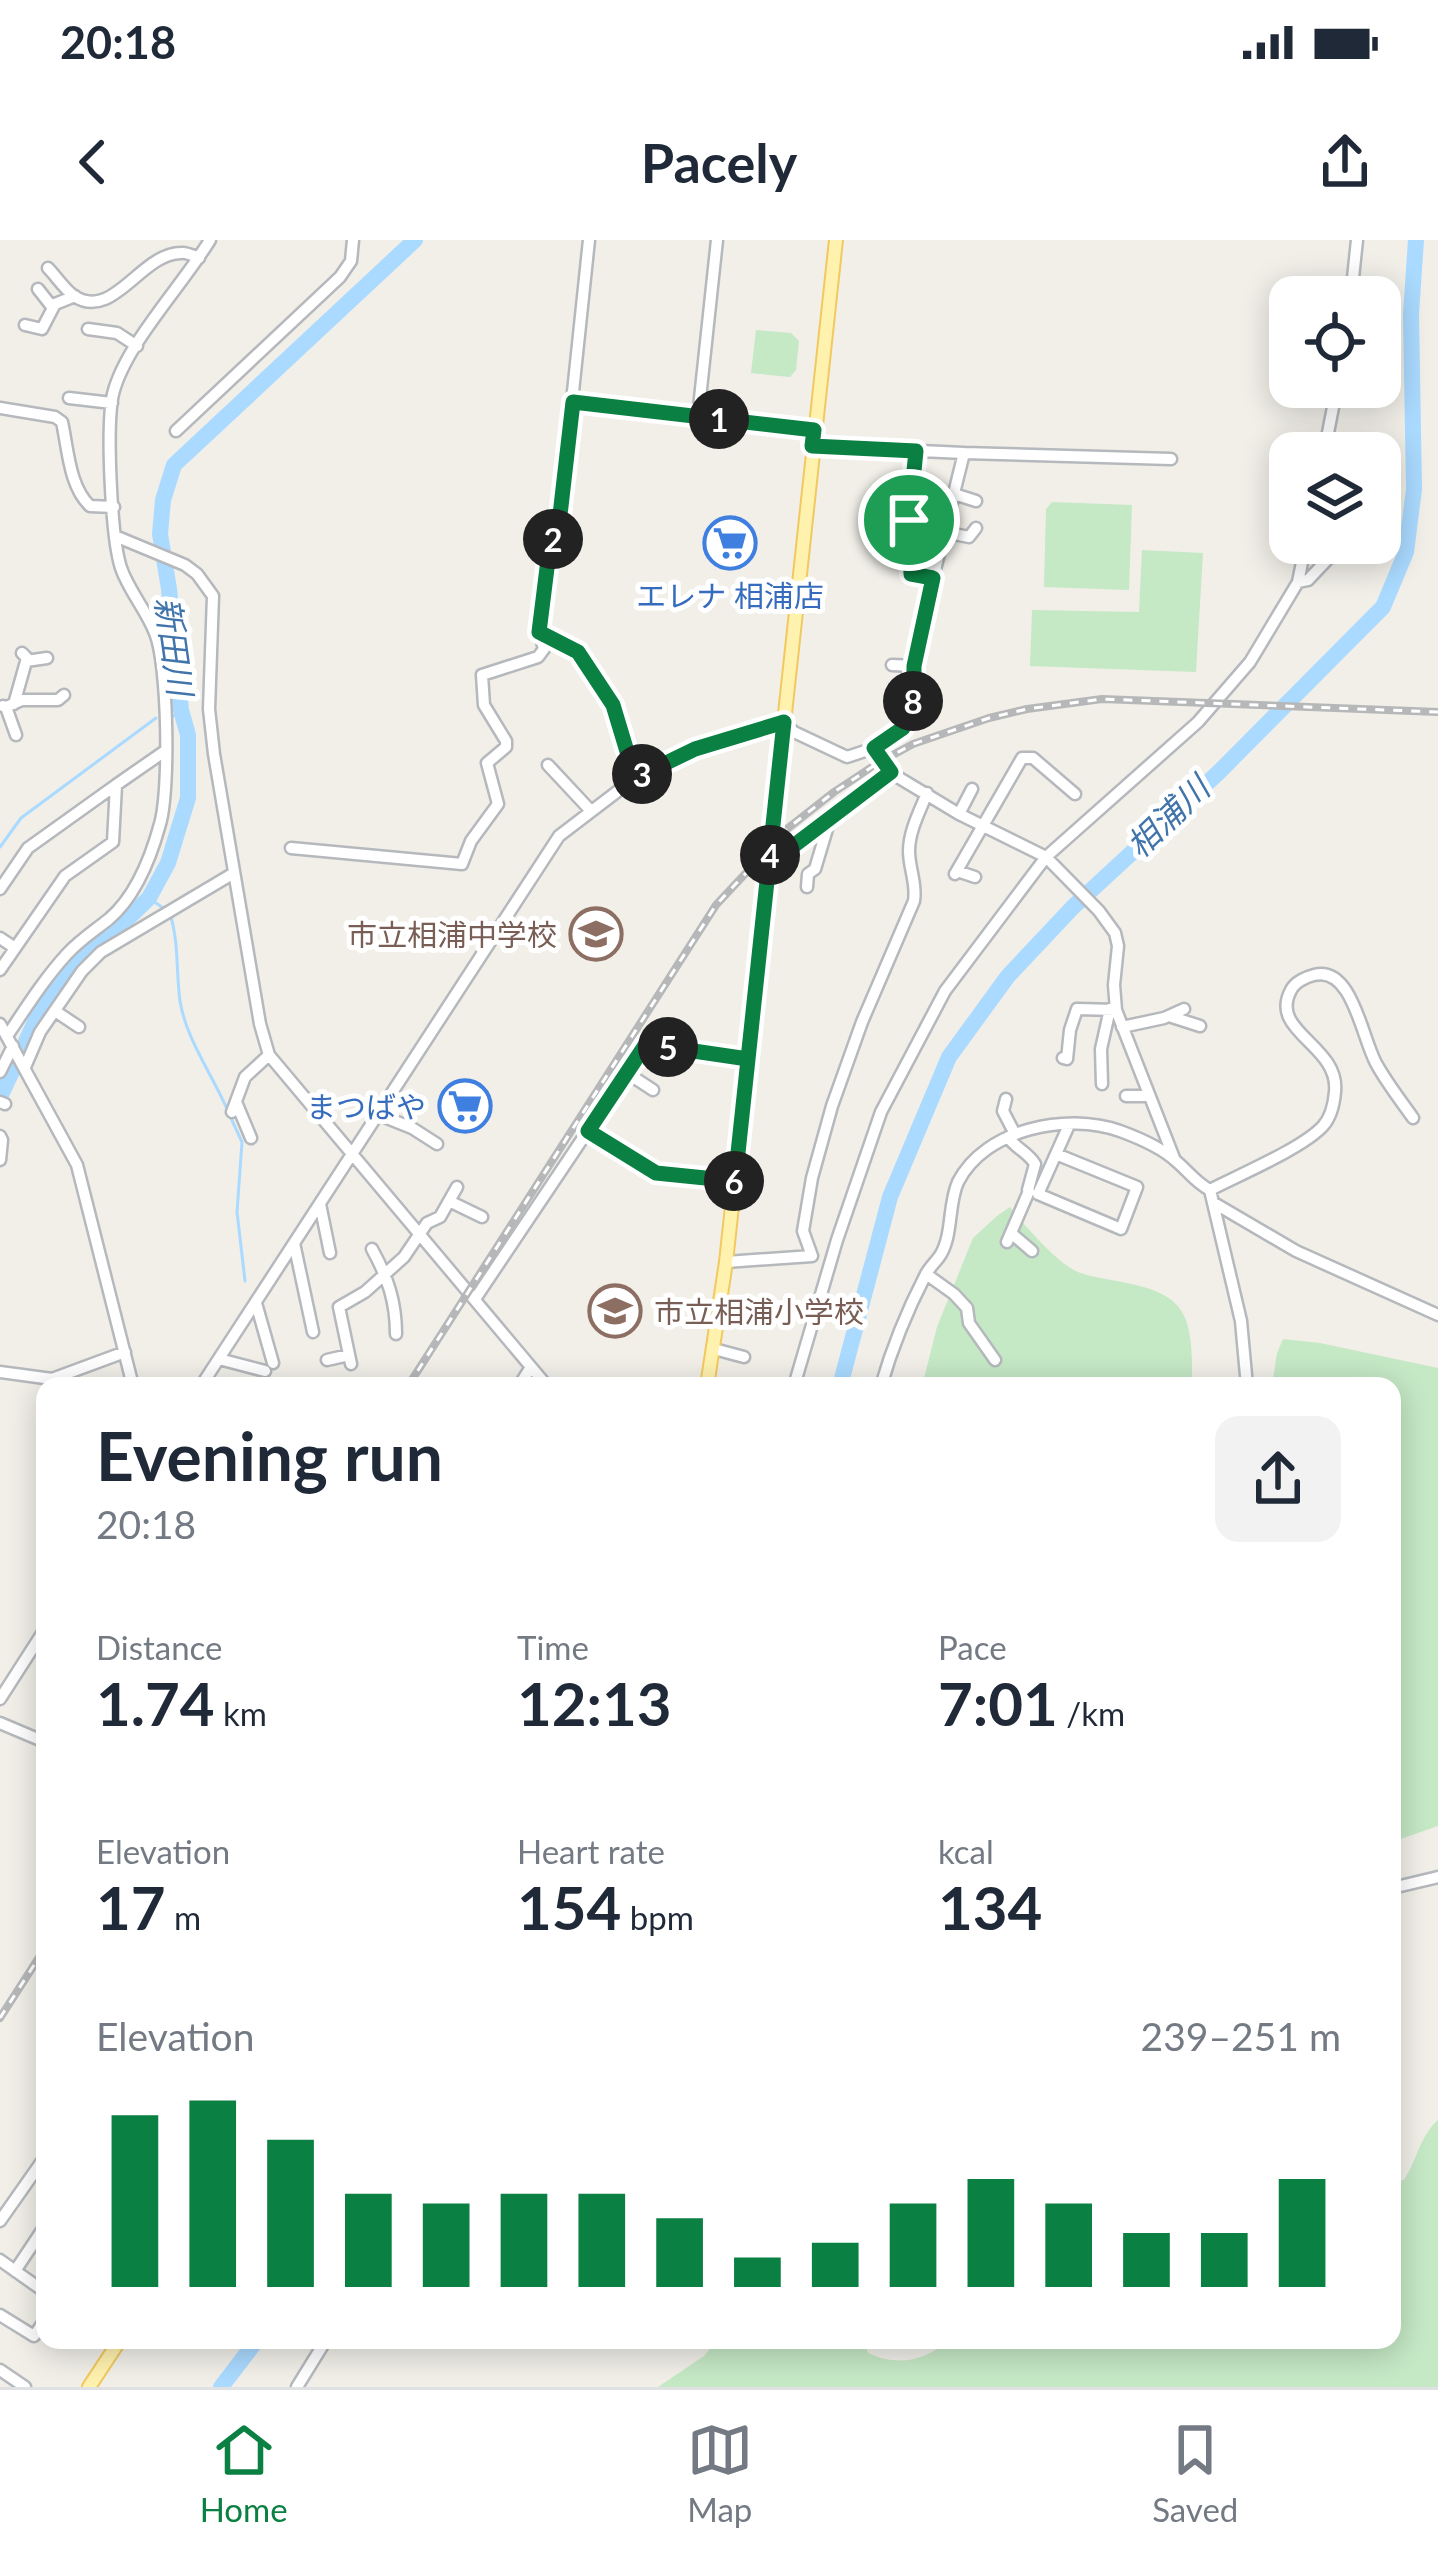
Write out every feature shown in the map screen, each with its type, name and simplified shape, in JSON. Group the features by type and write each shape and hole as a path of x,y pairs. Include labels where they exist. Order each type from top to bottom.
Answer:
{"main road":[{"path":"709,1377 726,1262 836,240"},
{"path":"89,2387 114,2349"}],"street":[{"path":"17,1052 62,958 109,919 141,878 163,813 167,781 163,685 156,634 121,567 110,426 124,364 210,240"},
{"path":"176,431 340,277 351,261 353,240"},
{"path":"291,848 461,864 498,804 487,763 506,747 506,741 484,705 482,676 538,657 544,649 539,632 549,552 560,515 589,240"},
{"path":"698,417 717,240"},
{"path":"1354,276 1358,240"},
{"path":"48,268 75,296 89,302 122,290 141,269 159,259 181,252 199,258"},
{"path":"38,289 53,308"},
{"path":"25,325 42,329 56,304 75,296"},
{"path":"88,329 117,333 137,346"},
{"path":"69,398 112,403"},
{"path":"573,402 814,430"},
{"path":"0,408 62,422 81,498 90,506 114,507"},
{"path":"812,446 1171,459"},
{"path":"916,451 909,520 911,574 933,578"},
{"path":"207,1377 559,836 635,778 695,749 784,722 794,732 847,757 874,748 903,728 914,697 914,666 964,454"},
{"path":"954,494 976,502"},
{"path":"868,510 911,508"},
{"path":"944,532 969,537 976,529"},
{"path":"115,536 185,565 213,596 209,709 269,1055 539,1377"},
{"path":"797,1377 881,1112 926,1022 993,925 1049,859 1198,722 1250,662 1298,582 1302,564"},
{"path":"1298,582 1308,580 1323,564"},
{"path":"539,632 578,652 613,705 635,778"},
{"path":"16,735 7,705 24,657 47,658"},
{"path":"892,665 914,666"},
{"path":"7,705 64,699"},
{"path":"874,748 891,772 959,814 1049,859 1115,933 1113,1009 1101,1049 1102,1084"},
{"path":"0,889 28,848 165,751"},
{"path":"975,877 956,873 1022,758 1033,758 1075,794"},
{"path":"548,765 591,811"},
{"path":"770,853 796,844 891,772"},
{"path":"0,970 65,876 112,842 116,785"},
{"path":"959,814 972,789"},
{"path":"827,1275 812,1256 803,1231 812,1178 862,1022 914,901 910,837 927,793"},
{"path":"807,886 831,816"},
{"path":"0,1072 40,1032 100,952 234,873"},
{"path":"0,938 15,948"},
{"path":"1212,1197 1307,1139 1325,1124 1334,1106 1336,1082 1331,1065 1292,1024 1287,1008 1291,990 1310,975 1341,981 1378,1068 1413,1118"},
{"path":"1064,1058 1077,1009 1113,1009"},
{"path":"1113,1009 1174,1158"},
{"path":"1122,1027 1184,1009"},
{"path":"55,1011 79,1027"},
{"path":"1169,1016 1200,1026"},
{"path":"0,1024 77,1165 131,1377"},
{"path":"475,1298 646,1044 748,1059"},
{"path":"253,1132 234,1107 245,1078 269,1055"},
{"path":"626,1073 653,1090"},
{"path":"1126,1096 1149,1096"},
{"path":"1001,1108 1017,1149 1030,1155 1035,1164 1033,1192"},
{"path":"377,1114 437,1144"},
{"path":"884,1377 926,1274 942,1253 957,1184 976,1158 1012,1136 1069,1125 1098,1124 1174,1158 1212,1197 1297,1251 1438,1315"},
{"path":"1032,1251 1009,1238 1069,1125"},
{"path":"588,1131 656,1173 735,1181"},
{"path":"0,1136 0,1160"},
{"path":"1033,1192 1121,1229 1136,1187 1056,1154"},
{"path":"327,1360 350,1359 339,1307 365,1292 404,1257 427,1223 440,1217 457,1187"},
{"path":"1212,1197 1241,1322 1246,1377"},
{"path":"449,1201 482,1217"},
{"path":"320,1203 330,1253"},
{"path":"294,1244 313,1332"},
{"path":"372,1250 396,1308 393,1332"},
{"path":"726,1262 812,1256"},
{"path":"926,1274 967,1308 969,1323 995,1360"},
{"path":"218,1359 269,1367 256,1303"},
{"path":"788,1348 804,1352"},
{"path":"714,1349 744,1357"},
{"path":"57,1377 125,1352"},
{"path":"525,1377 531,1367"},
{"path":"0,1372 37,1377"},
{"path":"0,1700 36,1643"},
{"path":"0,1723 36,1738"},
{"path":"1401,1886 1438,1877"},
{"path":"0,2221 36,2169"},
{"path":"15,2271 36,2240"},
{"path":"0,2260 36,2286"},
{"path":"0,2315 36,2333"},
{"path":"297,2387 320,2349"},
{"path":"0,2370 25,2387"}],"green space":[{"path":"756,330 791,333 799,341 796,370 790,377 751,373"},
{"path":"1052,502 1132,505 1129,590 1044,587 1046,509"},
{"path":"1142,550 1203,553 1196,672 1030,666 1032,610 1139,612"},
{"path":"1010,1207 1042,1243 1078,1272 1168,1297 1186,1320 1192,1377 924,1377 937,1327 973,1238"},
{"path":"1283,1339 1438,1368 1438,1826 1401,1839 1401,1377 1273,1377"},
{"path":"1438,2120 1438,2387 658,2387 710,2349 866,2349 900,2361 936,2349 1401,2349 1401,2180"}],"waterway":[{"name":"新田川","path":"0,1097 42,1007 68,972 85,951 149,898 168,863 188,798 188,735 160,534 163,500 174,465 415,240"},
{"name":"相浦川","path":"842,1377 890,1197 949,1057 1008,976 1073,907 1218,773 1383,607 1406,552 1414,489 1411,314 1416,240"},
{"path":"172,716 182,715"},
{"path":"0,847 21,818 156,718"},
{"path":"149,898 163,908"},
{"path":"170,914 183,1015 227,1109"},
{"path":"231,1118 242,1142 237,1212 245,1281"},
{"name":"相浦川","path":"221,2387 250,2349"}],"railway":[{"path":"414,1377 716,905 787,829 878,763 913,744 989,718 1102,699 1438,712"},
{"path":"0,2018 36,1962"}],"place":[{"name":"エレナ 相浦店","path":"730,543"},
{"name":"市立相浦中学校","path":"596,934"},
{"name":"まつばや","path":"465,1106"},
{"name":"市立相浦小学校","path":"615,1311"}],"route":[{"path":"909,520 911,574 933,578 919,634 914,697 903,728 874,748 891,772 796,844 770,853 735,1181 656,1173 588,1131 646,1044 748,1059 784,722 695,749 635,778 613,705 578,652 539,632 549,552 560,515 573,402 814,430 812,446 916,451 909,520"}]}
